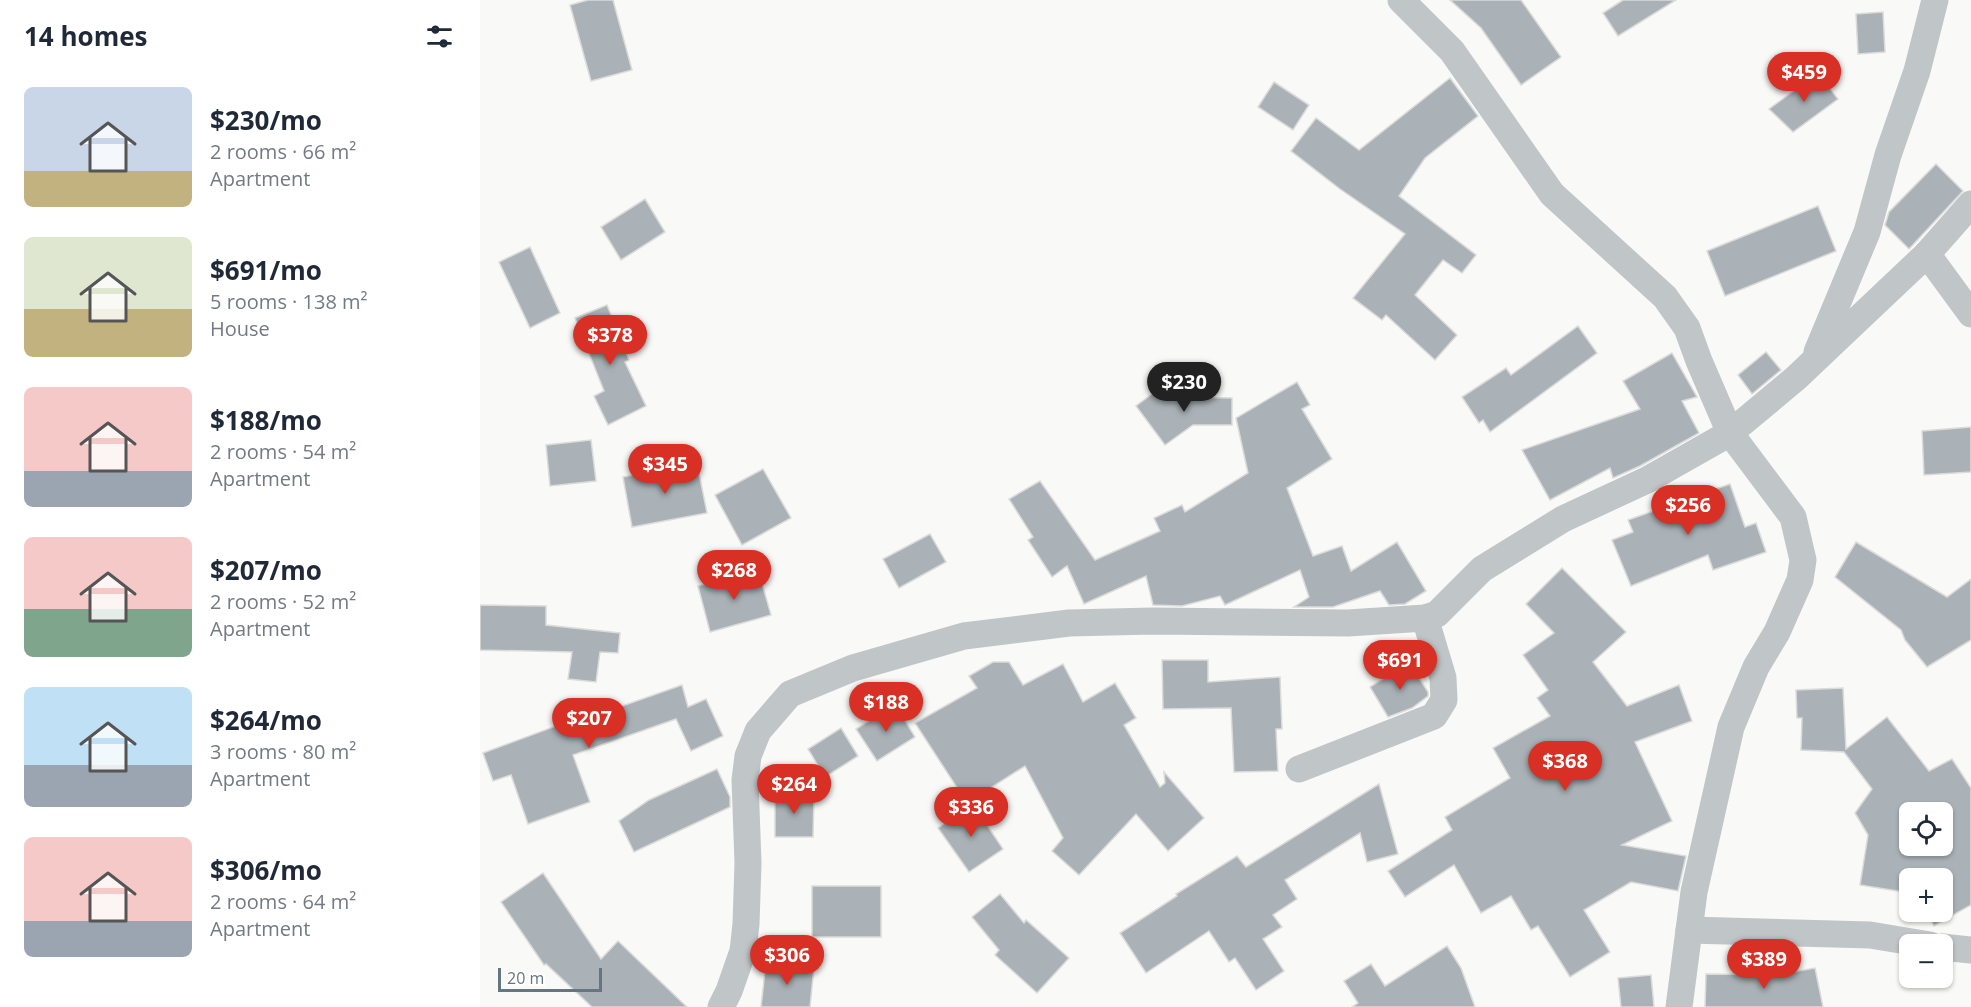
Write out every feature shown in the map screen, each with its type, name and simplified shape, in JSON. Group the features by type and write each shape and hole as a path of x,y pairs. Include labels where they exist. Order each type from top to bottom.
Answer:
{"street":[{"path":"1401,0 1452,51 1552,194 1665,297 1687,328 1698,361 1730,433 1793,517 1803,560 1800,580 1777,632 1756,667 1731,727 1694,892 1679,1007"},
{"path":"1796,378 1817,353 1867,232 1888,155 1917,71 1935,0"},
{"path":"722,1007 742,951 746,924 748,863 745,780 748,756 758,731 790,694 854,668 964,636 1069,623 1153,621 1348,623 1425,618 1437,614 1482,569 1563,519 1647,480 1730,433 1796,378 1927,254 1971,204"},
{"path":"1927,254 1971,314"},
{"path":"1299,769 1434,716 1444,700 1443,678 1425,618"},
{"path":"1689,930 1870,935 1899,940"},
{"path":"1953,948 1971,950"}],"building":[{"path":"588,0 613,0 632,70 591,81 570,5"},
{"path":"1450,0 1521,0 1561,57 1521,85 1481,28"},
{"path":"1623,0 1676,0 1618,36 1603,13"},
{"path":"1883,12 1885,52 1858,54 1856,14"},
{"path":"1818,73 1838,99 1793,132 1769,109"},
{"path":"1450,78 1478,116 1425,158 1399,196 1476,255 1462,273 1443,260 1415,295 1457,335 1435,360 1386,315 1382,320 1353,298 1405,234 1340,189 1291,151 1316,118 1359,150"},
{"path":"1274,82 1309,105 1293,130 1258,107"},
{"path":"1936,164 1963,191 1909,249 1885,225 1889,212"},
{"path":"645,199 665,232 621,260 601,227"},
{"path":"1818,206 1836,251 1725,296 1707,251"},
{"path":"530,247 560,313 530,328 499,262"},
{"path":"607,305 629,360 625,362 646,406 608,425 594,396 604,391 575,318"},
{"path":"1578,326 1597,353 1490,432 1483,420 1479,423 1462,397 1506,368 1511,375"},
{"path":"1766,352 1781,370 1752,394 1738,375"},
{"path":"1672,353 1697,397 1682,401 1699,433 1640,466 1613,478 1610,468 1550,500 1522,450 1640,409 1623,381"},
{"path":"1297,382 1310,405 1302,409 1332,459 1287,488 1313,556 1342,546 1351,571 1397,542 1426,591 1405,604 1389,605 1380,591 1333,607 1294,607 1309,597 1300,570 1225,605 1220,596 1182,606 1153,605 1146,576 1084,604 1067,566 1052,577 1028,540 1033,537 1009,499 1040,481 1095,560 1160,531 1154,518 1182,505 1185,512 1248,473 1236,418"},
{"path":"1160,388 1167,397 1232,398 1232,425 1193,425 1165,445 1136,406"},
{"path":"1971,427 1971,472 1924,475 1922,431"},
{"path":"591,440 596,481 550,486 546,445"},
{"path":"697,463 707,513 632,527 623,477"},
{"path":"763,469 791,518 742,545 715,495"},
{"path":"1730,484 1745,527 1756,523 1766,552 1713,570 1708,555 1631,586 1612,540 1633,532 1628,520"},
{"path":"930,534 946,562 899,588 883,559"},
{"path":"1856,542 1947,597 1971,579 1971,640 1927,667 1905,640 1901,630 1835,577"},
{"path":"1562,568 1626,632 1593,662 1627,706 1679,685 1692,721 1635,742 1672,821 1622,845 1686,856 1678,891 1631,882 1584,910 1610,952 1570,977 1538,926 1531,930 1511,896 1481,913 1454,865 1405,897 1388,871 1452,830 1445,817 1510,778 1493,748 1550,716 1537,698 1548,690 1523,655 1554,633 1526,604"},
{"path":"758,569 771,615 710,632 698,586"},
{"path":"480,605 546,606 546,625 620,633 618,653 600,652 596,682 568,679 572,652 480,650"},
{"path":"1162,660 1208,660 1208,682 1280,677 1282,729 1276,729 1278,771 1234,772 1231,708 1163,709"},
{"path":"993,662 1009,662 1023,685 1063,664 1083,702 1115,683 1136,718 1124,725 1160,787 1165,783 1164,772 1204,818 1168,851 1136,814 1079,875 1052,851 1063,838 1025,766 967,803 915,723 977,688 969,676"},
{"path":"1409,662 1428,692 1428,696 1412,708 1388,717 1370,687"},
{"path":"682,685 688,707 706,699 723,736 691,751 676,719 573,755 590,802 528,824 511,775 493,781 483,753 591,713 591,717"},
{"path":"1843,688 1846,749 1887,717 1929,771 1952,759 1971,788 1971,905 1953,915 1953,868 1899,868 1899,891 1860,885 1868,835 1855,813 1872,789 1844,752 1801,750 1802,718 1797,718 1796,690"},
{"path":"895,704 915,737 877,761 856,729"},
{"path":"841,728 858,756 825,777 808,749"},
{"path":"717,769 730,797 730,807 634,852 619,821 649,800"},
{"path":"1379,784 1398,854 1367,862 1360,833 1285,880 1297,899 1273,915 1282,927 1263,939 1284,971 1256,990 1235,958 1229,962 1209,931 1146,973 1120,933 1237,856 1246,867"},
{"path":"775,794 814,794 813,837 775,837"},
{"path":"973,804 1003,849 969,872 938,828"},
{"path":"543,873 601,959 618,941 687,1007 592,1007 546,964 544,965 501,902"},
{"path":"812,886 881,886 881,937 812,937"},
{"path":"1000,894 1024,923 1026,920 1069,958 1037,993 995,955 999,950 972,917"},
{"path":"1447,946 1461,968 1475,1007 1352,1007 1358,1003 1344,981 1371,964 1385,986"},
{"path":"766,962 814,967 810,1007 761,1007"},
{"path":"1815,968 1823,1007 1705,1007 1706,974 1776,975"},
{"path":"1651,975 1654,1007 1621,1007 1618,978"}]}
